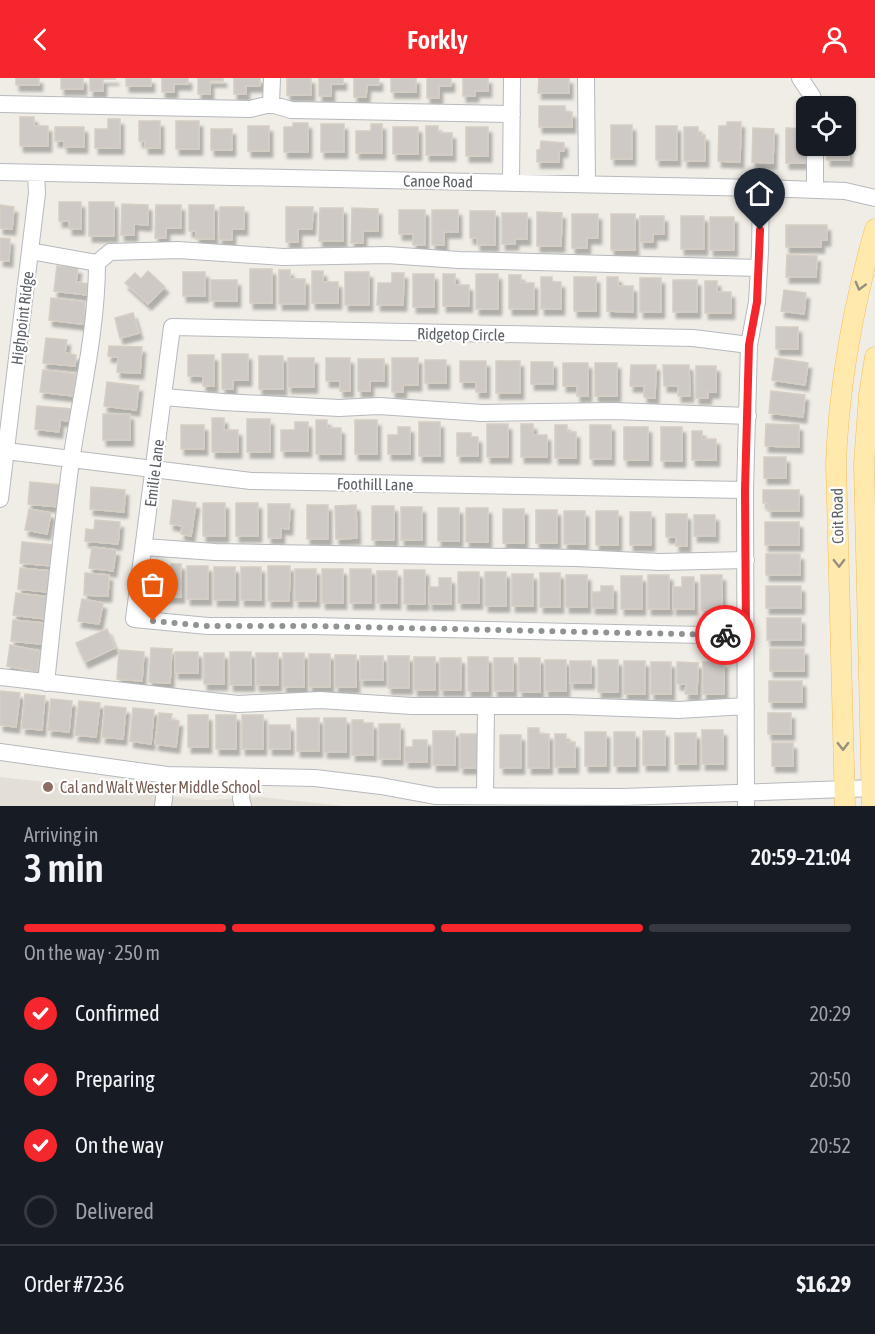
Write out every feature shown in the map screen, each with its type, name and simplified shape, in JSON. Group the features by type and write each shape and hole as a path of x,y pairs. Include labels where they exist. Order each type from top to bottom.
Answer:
{"main road":[{"name":"Coit Road","path":"845,798 836,463 837,416 851,321 875,229"},
{"name":"Coit Road","path":"873,794 864,464 869,395 875,357"}],"street":[{"path":"271,105 272,78"},
{"path":"511,183 512,78"},
{"path":"586,78 587,184"},
{"path":"800,78 812,96"},
{"path":"0,104 250,109 271,105 291,110 512,114"},
{"path":"815,156 815,190"},
{"name":"Canoe Road","path":"0,172 761,188 845,191 875,198"},
{"name":"Highpoint Ridge","path":"0,499 37,193 36,173"},
{"path":"746,799 745,490 749,345 757,302 761,188"},
{"path":"30,250 97,262 110,252 178,250 283,257 387,255 459,260 759,268"},
{"path":"46,683 72,460 84,391 97,287 97,262"},
{"name":"Ridgetop Circle","path":"172,327 693,338 749,345"},
{"name":"Emilie Lane","path":"172,327 134,619 208,626 313,626 746,636"},
{"path":"164,397 339,408 379,406 482,413 614,411 748,416"},
{"name":"Foothill Lane","path":"6,451 251,482 745,490"},
{"path":"144,547 215,552 576,558 660,562 746,560"},
{"path":"0,677 238,704 320,700 412,706 568,706 678,710 746,706"},
{"path":"485,796 486,706"},
{"path":"0,752 167,775 315,778 402,798 435,801 485,796 746,799 845,798 873,794"},
{"path":"163,806 167,775"},
{"path":"243,777 241,799 243,806"}],"shaded area":[{"name":"Cal and Walt Wester Middle School","path":"0,777 206,800 260,797 344,806 0,806"}],"building":[{"path":"16,78 39,78 39,85 16,85"},
{"path":"61,78 83,78 83,89 61,89"},
{"path":"90,78 115,79 103,79 103,91 90,91"},
{"path":"126,78 151,78 151,86 126,86"},
{"path":"162,78 188,78 188,84 174,84 174,92 162,92"},
{"path":"198,78 223,78 223,81 210,81 210,94 198,94"},
{"path":"234,78 260,78 260,86 246,86 246,94 234,94"},
{"path":"287,78 311,78 311,95 287,95"},
{"path":"319,78 343,78 343,84 331,84 331,96 319,96"},
{"path":"354,78 379,78 379,85 367,85 366,97 354,97"},
{"path":"391,78 416,78 416,92 391,92"},
{"path":"427,78 451,78 451,86 439,86 439,98 427,98"},
{"path":"463,78 488,78 488,91 475,91 475,96 463,96"},
{"path":"539,78 569,78 569,93 538,93"},
{"path":"539,106 565,106 565,112 572,112 572,127 539,127"},
{"path":"20,117 34,117 34,126 48,126 48,146 20,146"},
{"path":"108,119 120,119 120,148 95,148 95,129 108,129"},
{"path":"139,121 160,121 160,148 145,148 145,141 139,141"},
{"path":"176,121 199,121 199,149 176,149"},
{"path":"727,122 741,122 740,162 718,161 719,126 727,126"},
{"path":"293,123 308,123 308,152 284,152 284,127 293,127"},
{"path":"321,124 344,124 344,152 321,152"},
{"path":"371,124 382,124 382,153 356,153 356,131 371,131"},
{"path":"611,125 632,125 632,159 611,159"},
{"path":"248,126 269,126 269,151 248,151"},
{"path":"426,126 438,126 438,133 452,133 452,155 426,155"},
{"path":"656,126 677,126 677,160 656,160"},
{"path":"55,127 84,127 84,147 64,147 64,141 55,141"},
{"path":"393,127 418,127 418,154 393,154"},
{"path":"466,127 488,127 488,156 466,156"},
{"path":"684,127 698,127 698,135 705,135 705,161 684,161"},
{"path":"753,128 774,129 773,163 752,162"},
{"path":"786,128 796,128 796,156 808,156 808,163 786,163"},
{"path":"211,129 232,129 232,150 211,150"},
{"path":"541,141 564,143 564,151 559,151 559,162 537,162 537,150 540,150"},
{"path":"827,156 849,156 849,160 827,160"},
{"path":"59,202 81,202 81,229 69,229 69,221 59,221"},
{"path":"89,202 114,202 114,236 89,236"},
{"path":"122,204 148,205 148,225 134,224 134,235 121,235"},
{"path":"0,205 14,207 12,229 0,228"},
{"path":"156,205 181,205 181,228 166,228 166,238 155,238"},
{"path":"189,205 214,205 214,239 196,239 196,231 189,231"},
{"path":"220,207 244,207 244,229 232,229 232,240 219,239"},
{"path":"286,207 313,207 312,229 298,229 298,242 286,242"},
{"path":"320,208 343,208 343,241 319,241"},
{"path":"352,208 378,209 378,231 363,231 363,243 351,243"},
{"path":"399,210 425,210 425,245 413,245 413,234 399,234"},
{"path":"432,210 458,210 458,232 444,232 444,245 432,245"},
{"path":"470,211 495,211 495,245 477,245 477,238 470,238"},
{"path":"537,212 562,213 561,246 537,246"},
{"path":"502,213 527,213 527,239 515,239 515,244 502,244"},
{"path":"572,214 598,214 598,238 587,238 587,248 572,248"},
{"path":"611,214 635,214 635,250 611,250"},
{"path":"640,216 664,216 664,234 653,234 653,242 640,242"},
{"path":"681,216 704,216 704,249 681,249"},
{"path":"710,217 734,217 734,250 710,250"},
{"path":"786,225 827,225 827,240 821,240 821,247 786,247"},
{"path":"0,238 10,239 9,261 0,260"},
{"path":"787,255 817,256 816,277 786,277"},
{"path":"57,266 78,268 76,282 88,284 87,295 54,291"},
{"path":"250,269 272,269 272,303 250,303"},
{"path":"279,270 290,270 290,279 305,279 305,304 279,304"},
{"path":"148,271 165,287 148,304 125,283 135,273 141,279"},
{"path":"312,271 323,271 323,282 338,282 338,303 312,303"},
{"path":"183,272 205,272 205,296 183,296"},
{"path":"345,272 369,272 369,305 345,305"},
{"path":"392,273 404,273 403,305 377,305 378,283 392,283"},
{"path":"413,274 434,274 434,307 413,307"},
{"path":"443,274 455,274 455,285 469,285 469,306 443,306"},
{"path":"476,274 498,274 498,309 476,309"},
{"path":"509,275 521,275 521,283 534,283 534,309 509,309"},
{"path":"541,277 552,277 552,282 561,282 561,309 541,309"},
{"path":"574,277 596,277 596,311 574,311"},
{"path":"607,277 618,277 618,286 633,286 633,312 607,311"},
{"path":"640,278 661,278 661,312 640,312"},
{"path":"211,280 237,280 237,301 211,301"},
{"path":"673,280 697,280 697,312 673,312"},
{"path":"705,281 717,281 717,292 731,292 731,313 705,313"},
{"path":"784,290 806,293 804,314 781,311"},
{"path":"51,298 85,302 84,314 90,315 89,325 49,320"},
{"path":"133,313 139,333 120,338 115,318"},
{"path":"776,327 798,327 798,349 776,349"},
{"path":"46,338 67,340 65,353 76,355 75,366 43,363"},
{"path":"109,346 142,347 140,373 117,372 118,357 108,356"},
{"path":"222,354 248,354 248,380 233,380 233,389 222,389"},
{"path":"188,355 214,355 214,386 203,386 203,376 188,376"},
{"path":"259,356 283,356 283,389 259,389"},
{"path":"288,358 314,358 314,387 288,387"},
{"path":"326,358 350,358 350,391 340,391 340,381 326,381"},
{"path":"392,358 418,358 418,385 403,385 403,392 392,392"},
{"path":"775,358 808,363 805,385 772,380"},
{"path":"358,359 384,359 384,381 370,381 370,391 358,391"},
{"path":"425,360 446,360 446,383 425,383"},
{"path":"460,361 486,361 486,392 476,392 476,382 460,382"},
{"path":"496,361 520,361 520,393 496,393"},
{"path":"531,362 553,362 553,384 531,384"},
{"path":"563,363 588,363 588,396 577,396 577,386 563,386"},
{"path":"595,363 617,363 617,396 595,396"},
{"path":"631,365 656,365 655,398 644,397 644,386 630,386"},
{"path":"663,365 689,365 690,396 678,396 678,386 664,386"},
{"path":"696,366 716,366 716,392 708,392 708,398 696,398"},
{"path":"43,370 76,374 73,396 40,392"},
{"path":"107,382 139,386 136,410 104,406"},
{"path":"771,391 805,395 803,417 769,413"},
{"path":"37,406 72,409 71,421 60,420 59,432 35,429"},
{"path":"103,414 130,414 130,440 103,440"},
{"path":"212,418 224,418 224,430 238,430 238,452 212,452"},
{"path":"247,419 270,419 270,452 247,452"},
{"path":"316,420 327,420 327,428 341,428 341,454 316,454"},
{"path":"355,420 377,420 377,454 355,454"},
{"path":"295,422 308,422 308,451 281,451 281,430 295,430"},
{"path":"419,422 440,422 440,456 419,456"},
{"path":"487,424 508,424 508,457 487,457"},
{"path":"521,424 533,424 533,435 547,435 547,457 521,457"},
{"path":"766,424 799,425 799,447 765,446"},
{"path":"181,425 204,425 204,449 181,449"},
{"path":"555,425 567,425 567,432 576,432 576,458 555,458"},
{"path":"590,425 611,425 611,459 590,459"},
{"path":"398,427 410,427 410,454 388,454 388,435 398,435"},
{"path":"624,427 648,427 648,460 624,460"},
{"path":"661,427 682,427 682,461 661,461"},
{"path":"692,431 702,431 702,439 716,439 716,460 692,460"},
{"path":"457,433 471,433 471,437 478,437 478,456 457,456"},
{"path":"764,457 786,457 786,478 764,478"},
{"path":"30,482 62,485 60,507 28,504"},
{"path":"91,487 125,490 124,512 90,509"},
{"path":"763,490 799,490 799,511 768,511 768,503 763,503"},
{"path":"173,500 196,503 191,536 181,534 182,526 170,524"},
{"path":"203,503 225,503 225,536 203,536"},
{"path":"236,503 258,503 258,536 236,536"},
{"path":"268,504 290,504 289,529 281,528 281,538 268,538"},
{"path":"307,505 328,505 328,539 307,539"},
{"path":"356,505 357,538 336,539 335,506"},
{"path":"372,506 394,506 394,540 372,540"},
{"path":"401,507 422,507 422,540 401,540"},
{"path":"438,508 459,508 459,541 438,541"},
{"path":"466,508 488,508 488,542 466,542"},
{"path":"29,509 51,513 47,534 25,530"},
{"path":"503,509 524,509 524,543 503,543"},
{"path":"536,510 557,510 557,543 536,543"},
{"path":"564,511 585,511 585,544 564,544"},
{"path":"596,511 618,511 618,545 596,545"},
{"path":"630,512 651,512 651,545 630,545"},
{"path":"666,514 687,514 687,546 676,546 676,537 666,537"},
{"path":"694,515 715,515 715,536 694,536"},
{"path":"95,520 120,522 118,544 85,541 86,529 94,530"},
{"path":"765,522 799,522 799,545 765,545"},
{"path":"22,542 55,545 52,566 20,563"},
{"path":"92,547 116,550 113,571 89,568"},
{"path":"766,554 800,554 800,575 766,575"},
{"path":"171,564 181,564 181,597 162,597 162,579 171,579"},
{"path":"187,566 208,566 208,599 187,599"},
{"path":"268,566 290,566 289,601 268,601"},
{"path":"214,567 235,567 235,600 214,600"},
{"path":"241,567 261,567 261,600 241,600"},
{"path":"20,568 50,571 48,592 18,589"},
{"path":"295,569 316,569 316,601 295,601"},
{"path":"322,569 343,569 343,603 322,603"},
{"path":"350,569 371,569 371,603 350,603"},
{"path":"404,570 425,570 425,604 404,604"},
{"path":"377,571 397,571 397,603 377,603"},
{"path":"458,572 479,572 479,603 458,603"},
{"path":"485,572 506,572 506,606 485,606"},
{"path":"85,573 109,575 108,596 84,595"},
{"path":"540,573 560,573 560,607 540,607"},
{"path":"512,574 533,574 533,606 512,606"},
{"path":"566,575 587,575 587,607 566,607"},
{"path":"648,575 669,575 669,609 648,609"},
{"path":"701,575 722,575 722,610 701,610"},
{"path":"621,576 642,576 642,609 621,609"},
{"path":"682,577 694,577 694,609 673,609 673,587 682,587"},
{"path":"439,578 451,578 451,604 429,604 429,587 439,587"},
{"path":"601,586 613,586 613,608 592,608 592,592 601,592"},
{"path":"766,586 801,586 801,608 766,608"},
{"path":"16,593 49,597 46,619 13,615"},
{"path":"82,599 103,603 99,624 78,621"},
{"path":"767,618 801,618 801,640 767,640"},
{"path":"13,620 43,623 41,644 11,641"},
{"path":"107,629 115,648 85,662 76,643"},
{"path":"10,645 40,651 37,672 7,666"},
{"path":"151,648 172,649 170,683 149,682"},
{"path":"770,649 804,649 804,671 770,671"},
{"path":"119,650 144,652 142,681 117,679"},
{"path":"175,652 198,652 198,673 175,673"},
{"path":"230,652 251,652 251,685 230,685"},
{"path":"204,653 224,653 224,684 204,684"},
{"path":"256,653 278,653 278,685 256,685"},
{"path":"283,653 304,653 304,687 283,687"},
{"path":"309,654 330,654 330,687 309,687"},
{"path":"335,655 356,655 356,687 335,687"},
{"path":"360,656 383,656 383,680 360,680"},
{"path":"388,656 409,656 409,688 388,688"},
{"path":"414,657 435,657 435,690 414,690"},
{"path":"468,657 488,657 488,691 468,691"},
{"path":"440,658 461,658 461,690 440,690"},
{"path":"494,658 513,658 513,691 494,691"},
{"path":"519,658 540,658 540,692 519,692"},
{"path":"545,660 566,660 566,691 545,691"},
{"path":"598,660 618,660 618,692 598,692"},
{"path":"570,661 591,661 591,683 570,683"},
{"path":"624,661 645,661 645,694 624,694"},
{"path":"651,662 671,662 671,694 651,694"},
{"path":"677,662 698,663 697,694 685,694 686,684 677,684"},
{"path":"703,662 724,662 724,694 703,694"},
{"path":"769,681 802,681 802,702 769,702"},
{"path":"0,691 20,693 16,727 0,725"},
{"path":"25,694 45,696 42,730 22,728"},
{"path":"51,699 72,701 69,732 48,730"},
{"path":"79,701 100,703 96,737 75,735"},
{"path":"105,706 126,708 123,739 102,737"},
{"path":"133,708 154,710 151,744 130,741"},
{"path":"159,713 172,714 171,720 179,721 176,747 155,744"},
{"path":"768,713 791,713 791,734 768,734"},
{"path":"188,715 208,715 208,747 188,747"},
{"path":"216,715 236,715 236,749 216,749"},
{"path":"242,715 263,715 263,749 242,749"},
{"path":"297,718 319,718 319,751 297,751"},
{"path":"324,718 346,718 346,752 324,752"},
{"path":"352,720 373,723 373,755 352,755"},
{"path":"379,724 400,724 400,759 379,759"},
{"path":"269,725 290,725 290,749 269,749"},
{"path":"528,728 539,728 539,734 549,734 549,768 528,768"},
{"path":"702,730 723,730 723,764 702,764"},
{"path":"433,731 455,731 455,765 433,765"},
{"path":"643,731 665,731 665,765 643,765"},
{"path":"585,732 606,732 606,766 585,766"},
{"path":"614,732 635,732 635,766 614,766"},
{"path":"675,733 696,733 696,764 675,764"},
{"path":"460,734 482,734 482,768 460,768"},
{"path":"555,734 566,734 566,742 575,742 575,767 555,767"},
{"path":"500,735 521,735 521,768 500,768"},
{"path":"413,740 427,740 427,762 405,762 405,747 413,747"},
{"path":"772,743 793,743 793,766 772,766"}],"way so far":[{"path":"153,621 208,626 313,626 725,635"}],"place":[{"name":"Cal and Walt Wester Middle School","path":"48,787"}],"route":[{"path":"725,635 746,636 745,490 749,345 757,302 760,230"}]}
